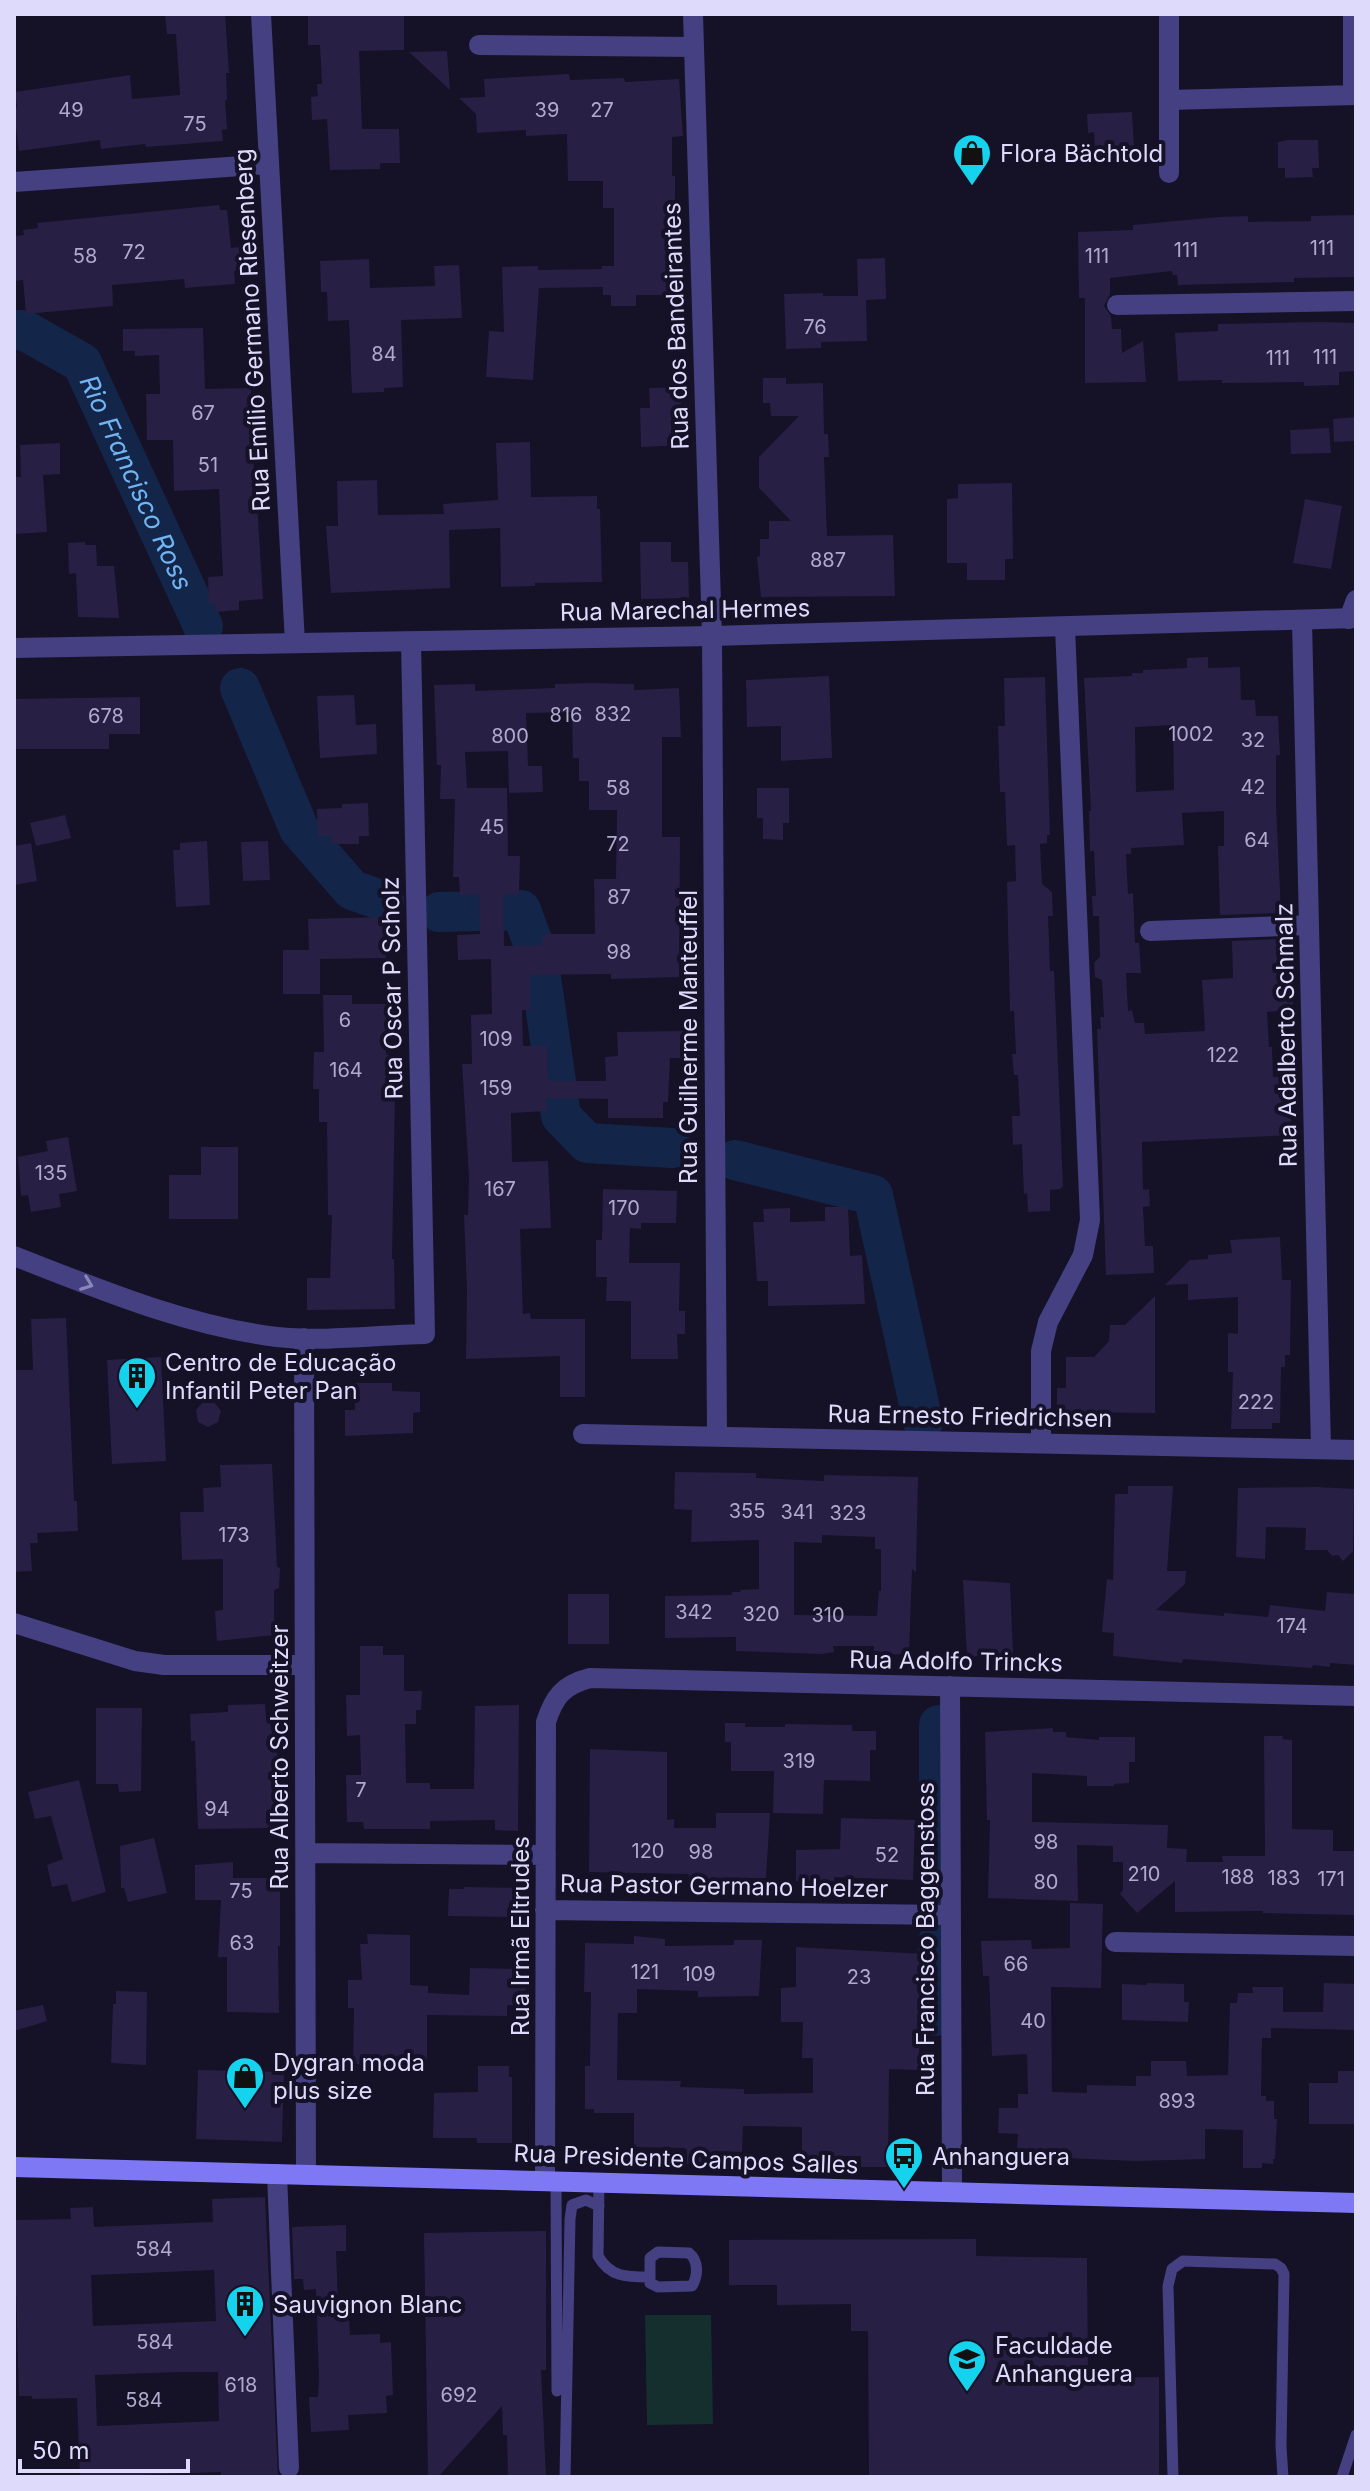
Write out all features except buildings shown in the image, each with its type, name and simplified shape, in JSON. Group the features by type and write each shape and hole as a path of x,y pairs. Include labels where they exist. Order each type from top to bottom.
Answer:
{"main road":[{"name":"Rua Presidente Campos Salles","path":"14,2167 1356,2203"}],"street":[{"name":"Rua Emílio Germano Riesenberg","path":"261,14 295,643"},
{"name":"Rua dos Bandeirantes","path":"693,14 712,636"},
{"path":"1169,14 1169,173"},
{"path":"1169,100 1354,95 1353,14"},
{"path":"479,45 694,47"},
{"path":"14,182 269,164"},
{"path":"1117,305 1356,301"},
{"name":"Rua Marechal Hermes","path":"14,648 712,636 1302,621 1354,612"},
{"name":"Rua Adalberto Schmalz","path":"1302,621 1321,1449"},
{"path":"1041,1443 1041,1351 1044,1336 1048,1322 1083,1255 1090,1220 1065,627"},
{"name":"Rua Guilherme Manteuffel","path":"712,636 717,1436"},
{"name":"Rua Oscar P Scholz","path":"304,1338 425,1334 411,642"},
{"path":"1150,931 1309,925"},
{"path":"14,1256 135,1302 237,1329 278,1337 304,1338"},
{"name":"Rua Alberto Schweitzer","path":"304,1338 306,2175"},
{"name":"Rua Ernesto Friedrichsen","path":"583,1434 1356,1450"},
{"path":"14,1623 135,1661 164,1665 305,1665"},
{"name":"Rua Adolfo Trincks","path":"558,1693 573,1682 590,1678 1356,1696"},
{"name":"Rua Francisco Baggenstoss","path":"950,1686 952,2192"},
{"name":"Rua Irmã Eltrudes","path":"551,2181 545,1910 546,1722 558,1693"},
{"path":"306,1853 546,1855"},
{"name":"Rua Pastor Germano Hoelzer","path":"545,1910 950,1915"},
{"path":"1115,1942 1356,1946"},
{"path":"277,2174 289,2468"}],"lane":[{"path":"551,2181 557,2391"},
{"path":"599,2182 598,2256 604,2267 613,2273 649,2277"},
{"path":"565,2477 570,2219 572,2205 586,2200 599,2206"},
{"path":"658,2252 689,2253 695,2261 692,2286 653,2286 649,2277 650,2258 658,2252"},
{"path":"1173,2477 1168,2286 1172,2269 1183,2261 1268,2264 1281,2268 1285,2290 1283,2477"},
{"path":"1342,2477 1356,2435"}],"green space":[{"path":"645,2315 711,2315 713,2424 647,2425"}],"waterway":[{"name":"Rio Francisco Ross","path":"14,330 24,330 82,363 203,626"},
{"name":"Rio Francisco Ross","path":"240,688 299,829 352,890 384,901"},
{"name":"Rio Francisco Ross","path":"439,912 521,910 538,957 561,1116 587,1143 672,1148"},
{"name":"Rio Francisco Ross","path":"735,1160 873,1195 923,1422"},
{"name":"Rio Francisco Ross","path":"939,1725 939,1894"},
{"name":"Rio Francisco Ross","path":"937,2016 938,1942"}],"place":[{"name":"Flora Bächtold","path":"972,187"},
{"name":"Centro de Educação Infantil Peter Pan","path":"137,1410"},
{"name":"Dygran moda plus size","path":"245,2110"},
{"name":"Anhanguera","path":"904,2190"},
{"name":"Sauvignon Blanc","path":"245,2338"},
{"name":"Faculdade Anhanguera","path":"967,2393"}]}
